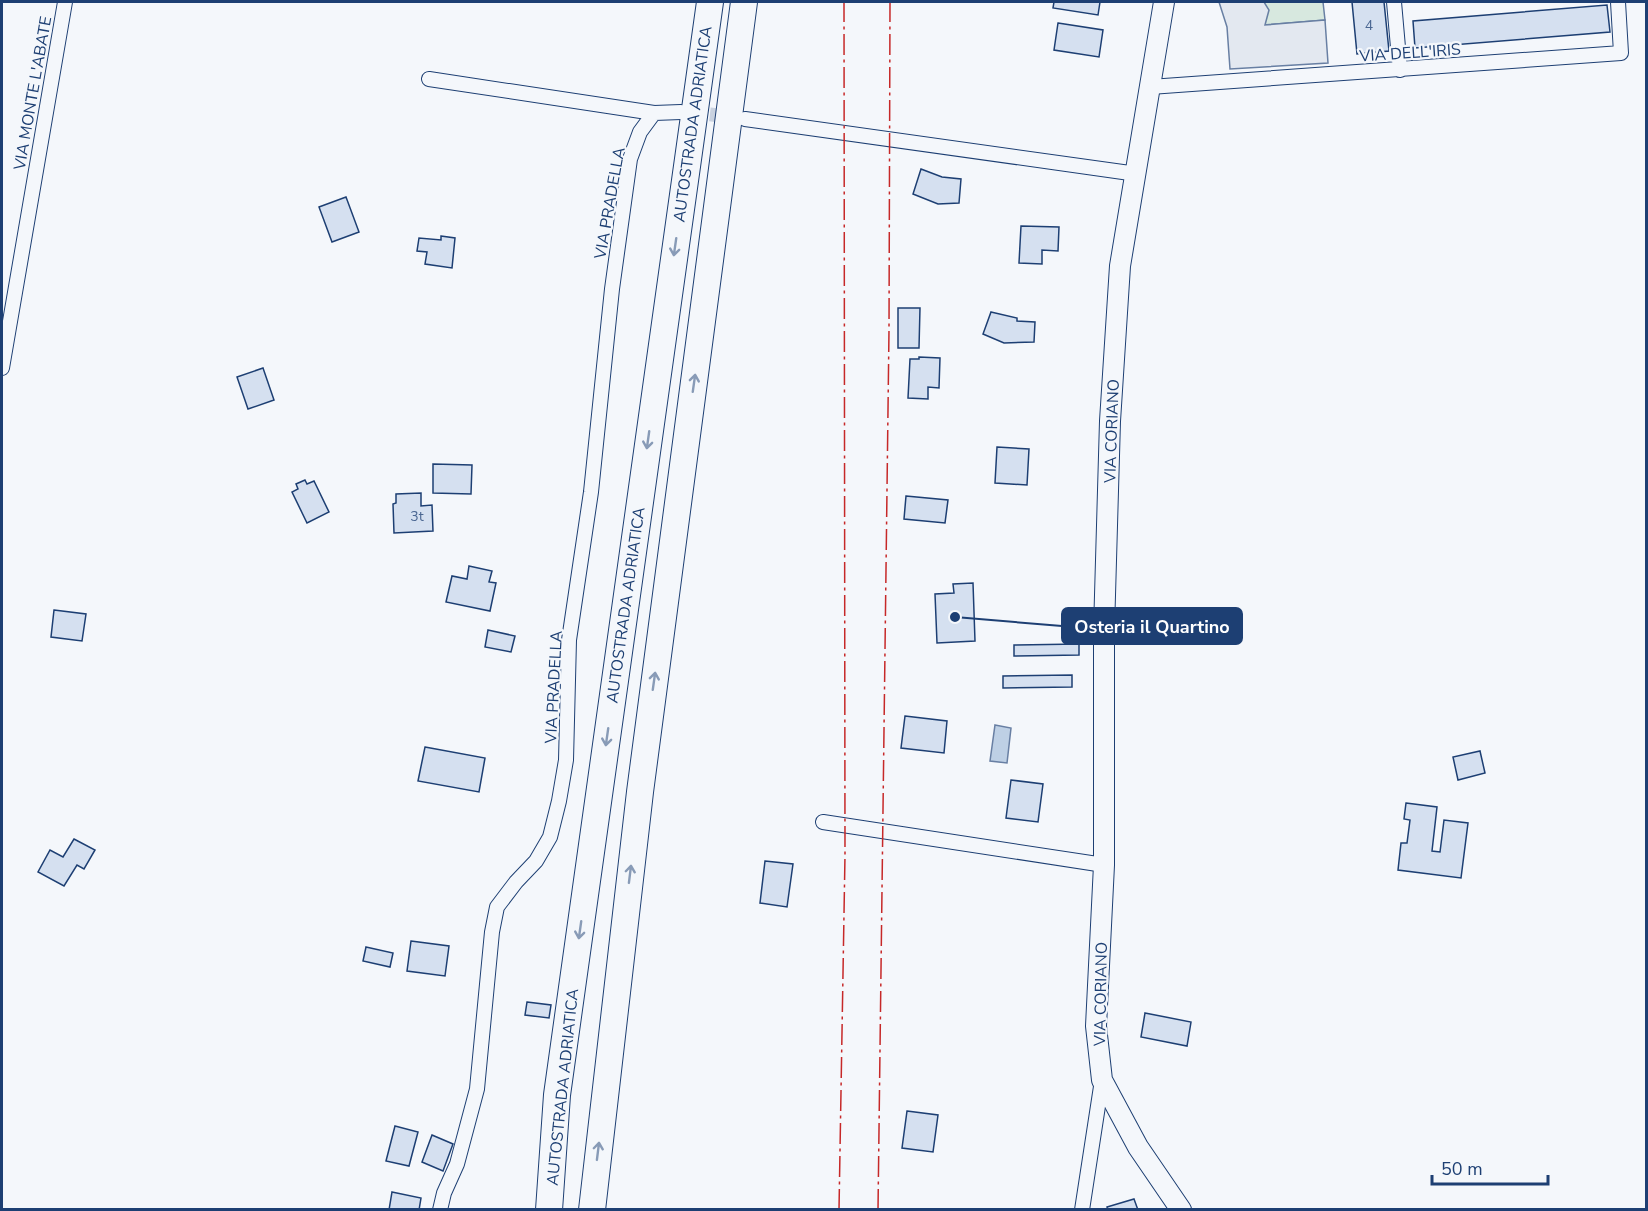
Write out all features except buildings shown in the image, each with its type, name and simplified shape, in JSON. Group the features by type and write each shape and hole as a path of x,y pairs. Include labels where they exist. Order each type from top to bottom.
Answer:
{"highway":[{"name":"AUTOSTRADA ADRIATICA","path":"549,1209 557,1095 710,2"},
{"path":"592,1209 640,792 744,2"}],"main road":[{"name":"VIA CORIANO","path":"1164,2 1120,266 1110,421 1104,630 1104,865 1096,1026 1102,1080 1138,1147 1181,1209"}],"street":[{"name":"VIA MONTE L'ABATE","path":"2,368 65,2"},
{"path":"1394,2 1400,70"},
{"name":"VIA DELL'IRIS","path":"1150,87 1621,53 1618,2"},
{"path":"429,79 654,113 681,111"},
{"name":"VIA PRADELLA","path":"440,1209 444,1193 457,1164 477,1089 492,932 498,907 516,882 537,861 550,837 559,801 566,760 569,640 591,492 612,289 630,159 640,132 654,113"},
{"path":"745,119 1137,174"},
{"path":"823,822 1104,865"},
{"path":"1082,1209 1102,1080"}],"shaded area":[{"path":"1219,2 1264,2 1269,10 1265,25 1325,20 1328,63 1230,69 1227,27"},
{"path":"1264,2 1323,2 1325,20 1264,25"}],"water":[{"path":"995,725 1011,728 1007,763 990,761"}],"tunnel":[{"path":"689,112 733,117"}],"power":[{"path":"839,1210 845,855 844,2"},
{"path":"878,1210 889,330 890,2"}],"place":[{"name":"Osteria il Quartino","path":"955,617"}]}
